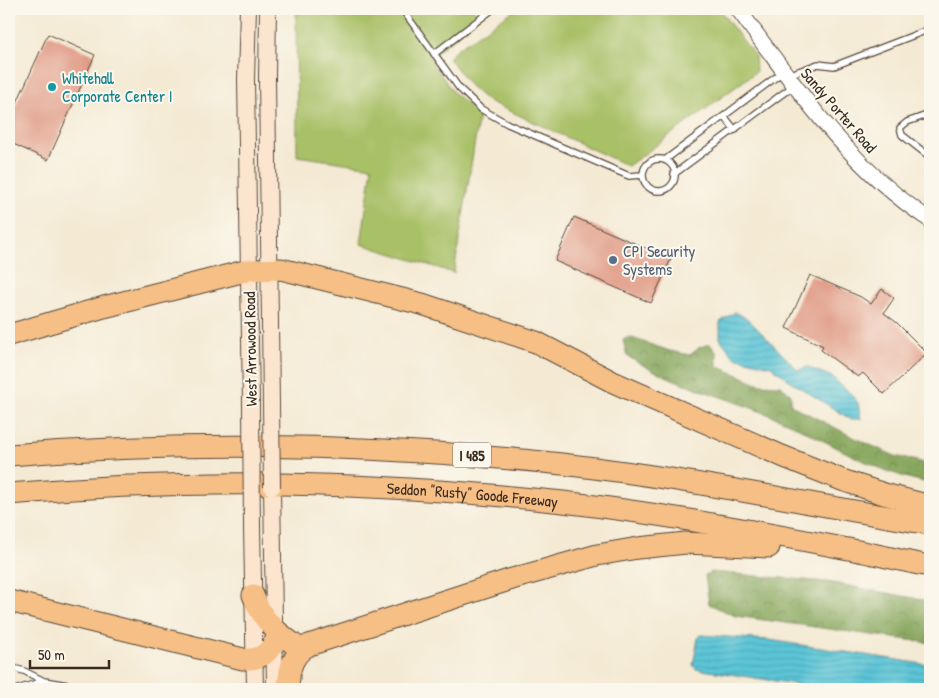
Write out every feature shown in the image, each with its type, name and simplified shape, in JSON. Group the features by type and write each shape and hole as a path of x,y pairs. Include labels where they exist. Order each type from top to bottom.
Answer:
{"highway":[{"path":"9,335 86,312 259,269 281,269 422,304 536,342 613,382 799,463 876,492 930,506"},
{"name":"I 485","path":"9,455 63,451 240,445 314,446 443,452 564,464 631,473 930,524"},
{"name":"Seddon \"Rusty\" Goode Freeway","path":"9,494 135,485 215,484 309,485 427,490 564,502 844,548 930,566"},
{"path":"288,689 289,672 292,662 309,645 555,566 597,555 686,543 724,544 906,561"},
{"path":"253,595 260,613 274,636 302,650"},
{"path":"9,601 254,660 267,654 274,636"}],"main road":[{"name":"West Arrowood Road","path":"248,9 246,80 259,269 271,405 275,689"},
{"name":"West Arrowood Road","path":"255,689 250,405 259,269 268,9"}],"street":[{"name":"Sandy Porter Road","path":"738,9 788,78 836,136 870,172 930,220"}],"lane":[{"path":"402,9 465,95 489,114 629,176 643,175"},
{"path":"434,54 492,9"},
{"path":"664,160 724,116 788,78 818,64 834,66 930,30"},
{"path":"674,174 735,130 788,78"},
{"path":"930,114 906,122 900,128 902,135 930,157"},
{"path":"724,116 735,130"},
{"path":"657,159 664,160 671,165 674,180 667,188 658,190 648,186 643,175 648,163 657,159"},
{"path":"9,668 24,671 44,681 92,689"},
{"path":"18,689 44,681"}],"green space":[{"path":"296,9 473,9 479,16 430,59 453,92 479,115 454,273 361,244 372,167 297,156"},
{"path":"516,9 719,9 755,56 756,72 628,166 486,100 470,86 449,58 458,48"},
{"path":"629,337 670,351 690,355 700,347 710,344 717,353 717,366 760,384 781,385 791,395 791,405 895,456 930,464 930,483 892,473 855,457 784,421 664,376 627,356 623,340"},
{"path":"712,572 828,582 930,601 930,643 735,616 709,604 705,575"}],"water":[{"path":"735,312 748,319 798,370 808,367 832,377 858,403 861,419 850,419 793,383 771,366 734,357 720,339 720,322"},
{"path":"701,635 769,640 930,665 930,689 828,689 696,669 693,665 698,638"}],"building":[{"name":"Whitehall Corporate Center I","path":"48,34 95,55 48,160 9,142 9,120"},
{"name":"CPI Security Systems","path":"574,217 671,259 651,303 555,261"},
{"path":"810,275 861,297 871,304 882,289 894,298 884,313 896,322 927,353 884,394 863,373 858,377 821,350 823,346 786,328"}],"place":[{"name":"Whitehall Corporate Center I","path":"52,87"},
{"name":"CPI Security Systems","path":"613,260"}]}
